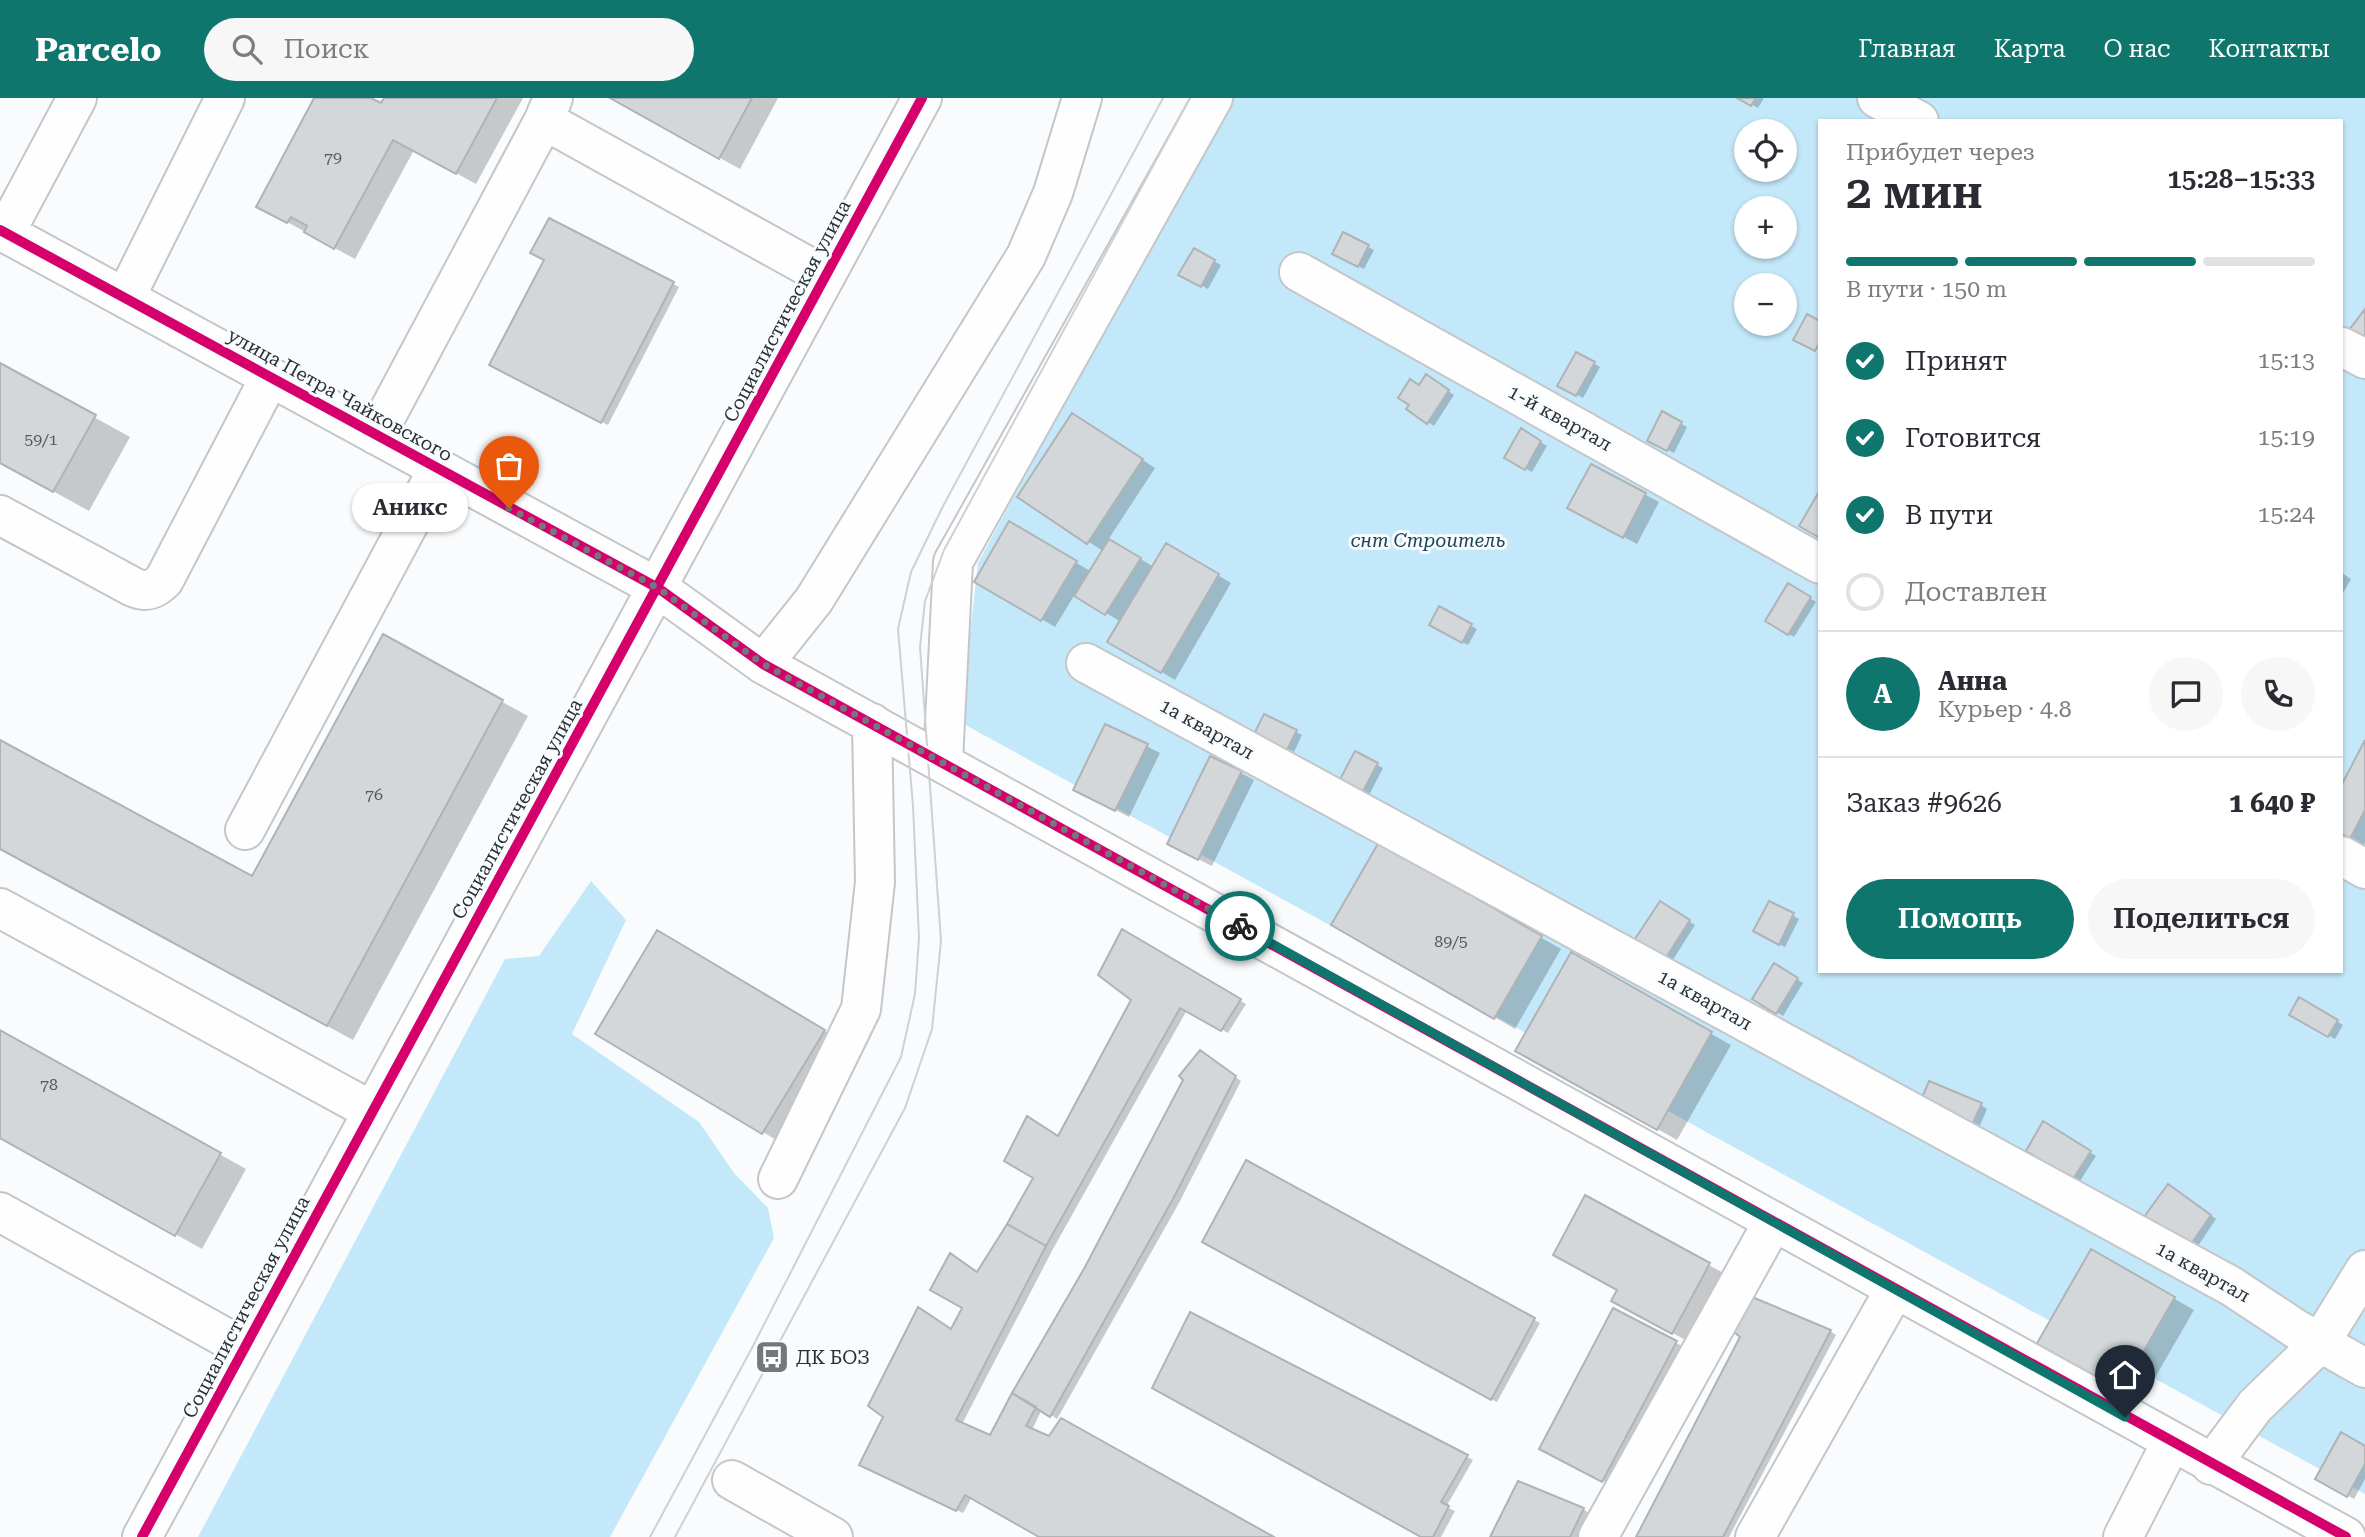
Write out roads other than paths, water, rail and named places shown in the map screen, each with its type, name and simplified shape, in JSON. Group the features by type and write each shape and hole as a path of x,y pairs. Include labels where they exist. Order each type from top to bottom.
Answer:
{"street":[{"path":"2,232 77,98"},
{"path":"125,298 225,98"},
{"name":"Социалистическая улица","path":"142,1537 922,98"},
{"path":"763,664 814,600 1026,256 1053,193 1082,98"},
{"path":"943,761 953,562 1213,98"},
{"path":"1877,98 1915,119"},
{"path":"376,435 548,109 825,276"},
{"name":"улица Петра Чайковского","path":"2,232 658,588 763,664 943,761 2171,1443 2346,1537"},
{"name":"1-й квартал","path":"1299,272 1818,563"},
{"path":"2343,348 2365,359"},
{"path":"0,515 133,587 147,591 157,587 164,580 270,377"},
{"path":"245,830 438,469"},
{"name":"1а квартал","path":"1086,663 2231,1286 2320,1343 2365,1368"},
{"path":"778,1180 861,1009 875,882 872,723"},
{"path":"2343,857 2365,869"},
{"path":"0,908 372,1111"},
{"path":"0,1212 244,1348"},
{"path":"1598,1537 1773,1222"},
{"path":"2211,1465 2255,1406 2320,1343 2365,1270"},
{"path":"1755,1537 1895,1289"},
{"path":"2123,1537 2171,1443"},
{"path":"732,1480 833,1537"}],"tram line":[{"path":"650,1537 753,1346 901,1057 915,994 919,938 913,806 898,629 911,572 942,508 1163,98"},
{"path":"675,1537 905,1108 932,1029 941,941 920,647 925,601 944,550 1190,98"}],"place":[{"name":"Аникс","path":"509,508"},
{"name":"ДК БОЗ","path":"772,1357"}],"park label":[{"name":"снт Строитель","path":"1428,540"}]}
